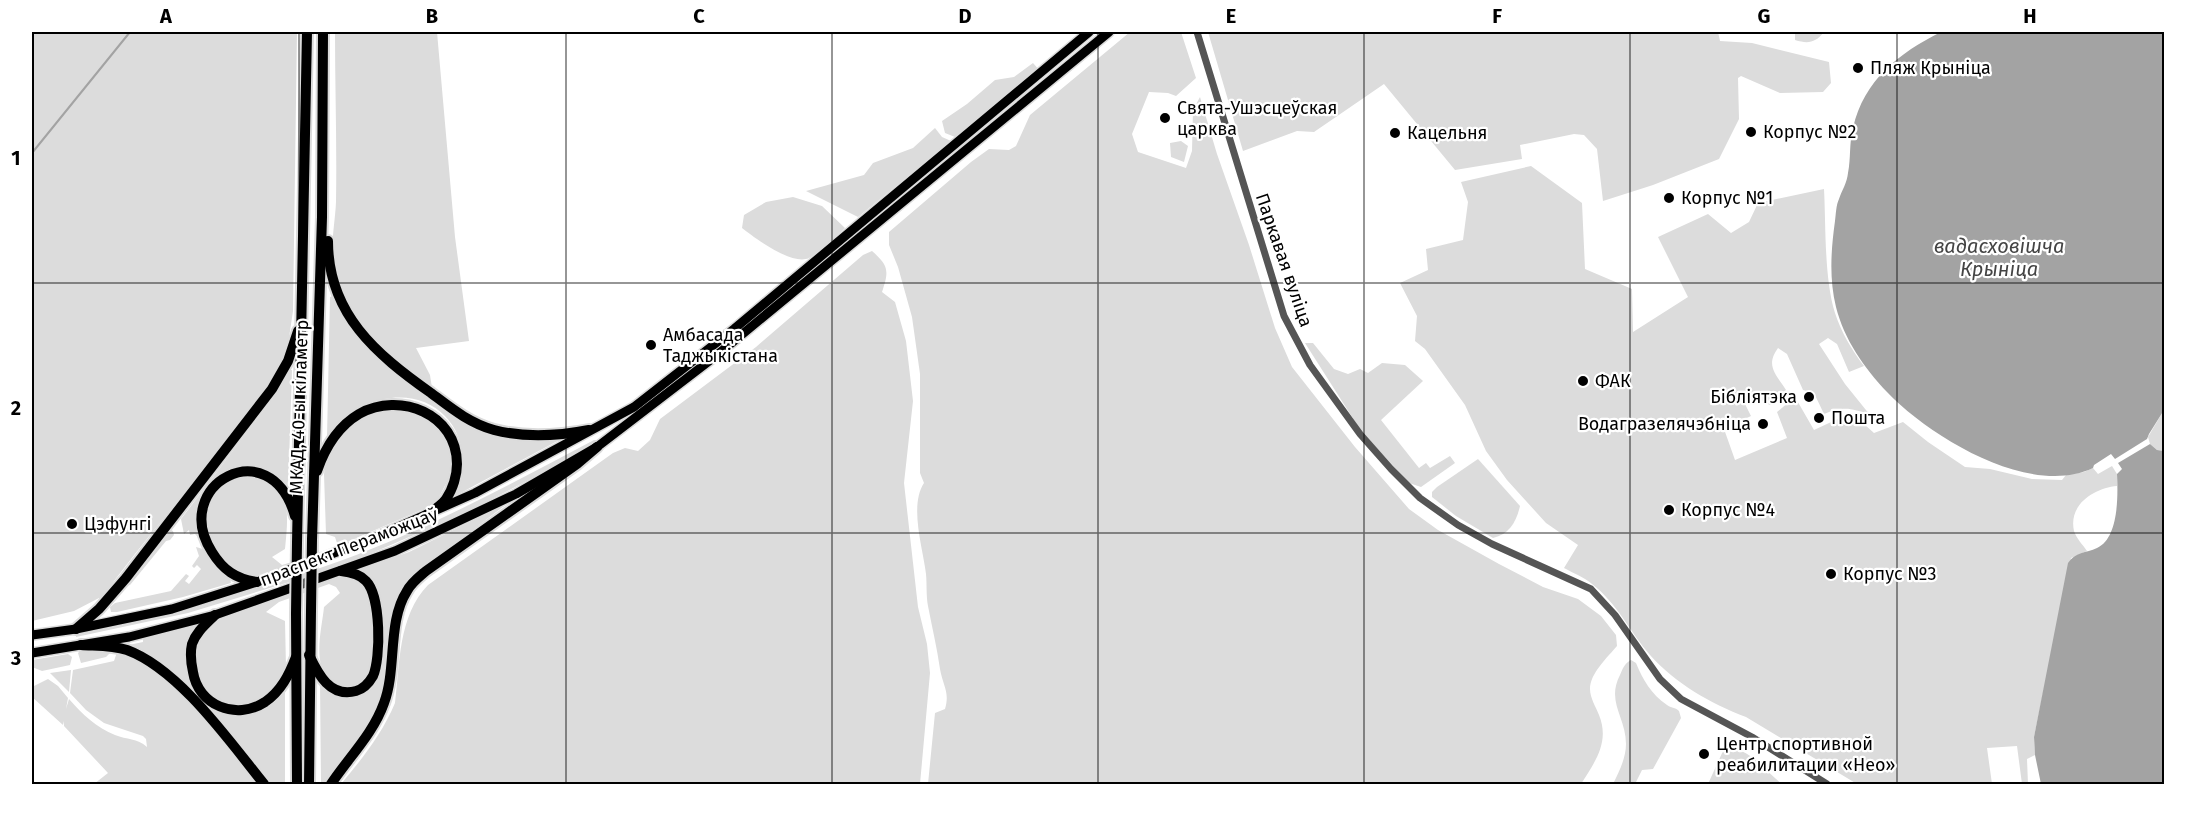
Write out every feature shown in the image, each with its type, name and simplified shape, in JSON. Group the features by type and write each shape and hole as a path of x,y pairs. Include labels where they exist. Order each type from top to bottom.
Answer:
{"highway":[{"name":"МКАД, 40-ы кіламетр","path":"297,784 296,613 307,32"},
{"name":"МКАД, 40-ы кіламетр","path":"309,784 309,655 322,217 323,32"},
{"path":"322,217 328,237 330,266 344,307 367,341 391,363 464,418 494,430 517,434 551,435 589,429"},
{"path":"76,629 99,609 126,578 272,389 288,361 301,322"},
{"path":"313,483 324,452 334,436 348,422 371,409 405,405 434,417 441,423 451,439 457,458 456,477 446,499 425,516"},
{"path":"332,784 360,746 384,705 388,691 398,615 407,590 426,571 577,464 599,445"},
{"path":"256,582 244,580 229,572 215,556 207,542 201,523 206,500 212,489 219,481 238,471 259,472 268,476 284,490 298,525"},
{"path":"309,655 317,673 330,687 339,692 359,690 367,685 373,676 378,650 375,597 366,580 353,573 341,571"},
{"path":"215,615 198,633 191,653 193,674 198,690 217,706 236,711 263,704 279,689 290,674 296,657"},
{"path":"81,645 125,650 163,672 197,704 264,784"}],"main road":[{"name":"праспект Пераможцаў","path":"32,635 76,629 172,609 256,582 366,541 475,493 589,429 634,407 743,322 1089,32"},
{"name":"праспект Пераможцаў","path":"32,653 170,628 215,615 395,551 516,494 599,445 717,355 1108,32"},
{"path":"589,429 599,435 599,445"}],"street":[{"name":"Паркавая вуліца","path":"1197,32 1275,290 1295,339 1328,391 1390,470 1419,498 1458,525 1492,544 1591,590 1615,615 1660,679 1681,699 1752,737 1827,784"}],"shaded area":[{"path":"32,32 297,32 293,311 287,351 274,380 114,581 104,600 99,598 74,611 32,621"},
{"path":"335,32 437,32 455,237 469,341 416,348 430,375 432,388 388,354 363,328 343,297 336,279 332,260 336,202"},
{"path":"1130,32 1181,32 1196,78 1176,96 1149,92 1132,134 1138,152 1186,168 1192,151 1193,110 1200,97 1275,328 1292,367 1355,447 1409,509 1438,530 1543,587 1578,599 1601,616 1616,635 1617,646 1600,666 1591,683 1591,696 1599,715 1603,734 1599,751 1581,784 928,784 935,713 945,709 947,698 928,606 926,574 917,515 920,492 924,483 920,473 920,374 912,317 898,267 889,245 889,232 989,149 1009,150 1016,146 1030,115"},
{"path":"1208,32 1718,32 1720,41 1752,43 1829,62 1831,83 1823,92 1780,93 1741,76 1738,78 1739,119 1719,159 1653,185 1603,201 1597,149 1584,135 1574,134 1520,145 1522,159 1455,170 1384,84 1314,132 1297,131 1243,151"},
{"path":"1795,32 1824,32 1814,40 1804,42 1795,40"},
{"path":"1033,63 1040,71 955,137 945,133 942,121 967,104 995,80 1014,77"},
{"path":"935,128 942,137 951,141 858,217 806,191 864,175 873,163 913,148"},
{"path":"1181,141 1188,146 1184,162 1171,157 1170,143"},
{"path":"1531,166 1582,203 1585,269 1632,289 1633,332 1688,297 1658,237 1708,214 1731,233 1749,222 1758,203 1824,189 1827,268 1831,299 1837,320 1864,366 1849,372 1837,344 1828,338 1819,344 1845,384 1870,415 1847,409 1824,414 1814,393 1803,390 1787,354 1778,348 1772,365 1786,390 1770,405 1755,398 1744,402 1751,416 1724,429 1735,460 1787,438 1777,412 1795,397 1814,430 1844,416 1855,416 1874,433 1903,422 1965,467 1990,469 2032,479 2062,480 2066,475 2093,468 2098,474 2112,466 2117,474 2117,486 2092,494 2079,505 2075,513 2074,531 2087,551 2071,558 2034,737 2035,755 2027,759 2028,784 2022,784 2017,746 1987,748 1992,784 1857,784 1746,717 1707,699 1671,675 1650,655 1601,592 1586,579 1564,568 1578,545 1546,523 1507,480 1486,451 1465,405 1425,349 1415,341 1417,316 1400,283 1428,270 1426,249 1463,240 1468,202 1461,182"},
{"path":"793,197 822,206 845,228 823,249 809,258 793,258 784,255 742,228 744,215 766,202"},
{"path":"872,251 886,269 882,292 895,302 906,341 913,401 904,483 918,607 927,644 930,673 920,784 341,784 378,736 395,703 402,641 406,626 418,597 428,585 613,453 625,448 638,451 650,440 660,419 756,347 863,255"},
{"path":"333,296 352,329 375,355 466,422 565,437 455,496 462,473 462,451 456,432 445,416 430,405 411,398 389,398 366,405 340,423 327,437 330,297"},
{"path":"1305,343 1313,343 1334,369 1348,374 1360,369 1368,373 1382,363 1405,365 1423,381 1381,420 1419,468 1426,463 1430,468 1450,456 1455,463 1421,487 1409,483 1361,431"},
{"path":"289,370 292,370 288,492 263,472 246,466 237,468 228,473 202,499 197,536 190,535 189,530 184,534 181,519 274,397"},
{"path":"375,409 421,411 446,435 452,457 449,478 438,499 426,508 338,546 335,537 326,534 324,474 326,459 343,429"},
{"path":"2164,410 2164,451 2157,450 2150,444 2148,437"},
{"path":"594,440 597,441 596,445 465,513 342,566 188,613 76,637 76,633 242,592 340,561 437,520"},
{"path":"1478,459 1520,506 1511,527 1503,534 1493,538 1456,516 1432,497 1432,492 1437,487"},
{"path":"245,475 272,486 284,501 287,521 285,549 272,557 282,565 338,548 338,550 259,575 246,574 235,569 224,560 210,537 207,510 217,490"},
{"path":"508,503 416,573 406,585 386,686 374,718 327,783 321,784 320,681 329,690 370,689 379,598 374,583 357,570 409,552"},
{"path":"169,529 174,535 166,541 130,585 125,586"},
{"path":"196,547 203,549 231,583 183,597 111,612 110,607 115,603 171,591 186,574 189,576 185,581 189,584 201,569 197,565 194,568 192,566 199,556"},
{"path":"344,575 363,582 373,607 373,668 361,685 343,689 327,678 320,662 324,607 340,593 336,587 329,584 279,602 266,612 285,621 286,668 283,677 263,701 237,708 210,698 196,674 196,642 212,621"},
{"path":"195,624 188,671 196,692 213,708 236,714 259,711 270,703 285,685 285,784 269,784 187,688 124,646 143,642 143,637"},
{"path":"101,648 110,653 106,657 81,663 78,653 80,651"},
{"path":"117,652 144,662 183,694 262,784 94,784 108,773 64,726 64,721 63,725 32,697 32,687 48,679 58,686 68,698 66,709 69,699 102,729 147,747 143,736 104,723 86,710 70,693 73,670 114,661"},
{"path":"68,654 72,657 70,665 42,671 32,667 32,660"},
{"path":"1631,660 1636,663 1652,691 1661,701 1679,711 1681,718 1653,769 1642,770 1635,784 1613,784 1626,749 1625,734 1616,702 1616,685 1624,666"},
{"path":"71,670 69,692 50,673"},
{"path":"1731,749 1752,757 1782,784 1708,784 1723,751"}],"water":[{"name":"вадасховішча Крыніца","path":"1941,32 2164,32 2164,410 2147,439 2115,459 2111,454 2093,468 2068,475 2040,475 2011,469 1954,444 1928,427 1887,392 1856,352 1840,319 1832,285 1832,243 1838,201 1846,183 1852,134 1858,111 1865,96 1885,70 1911,49"},
{"path":"2150,444 2157,450 2164,451 2164,784 2041,784 2034,737 2068,563 2077,555 2097,548 2110,535 2116,515 2117,474 2122,469 2118,463"}],"waterway":[{"path":"32,153 130,32"}],"place":[{"name":"Пляж Крыніца","path":"1858,68"},
{"name":"Свята-Ушэсцеўская царква","path":"1165,118"},
{"name":"Корпус №2","path":"1751,132"},
{"name":"Кацельня","path":"1395,133"},
{"name":"Корпус №1","path":"1669,198"},
{"name":"Амбасада Таджыкістана","path":"651,345"},
{"name":"ФАК","path":"1583,381"},
{"name":"Бібліятэка","path":"1809,397"},
{"name":"Пошта","path":"1819,418"},
{"name":"Водагразелячэбніца","path":"1763,424"},
{"name":"Корпус №4","path":"1669,510"},
{"name":"Цэфунгі","path":"72,524"},
{"name":"Корпус №3","path":"1831,574"},
{"name":"Центр спортивной реабилитации «Нео»","path":"1704,754"}]}
